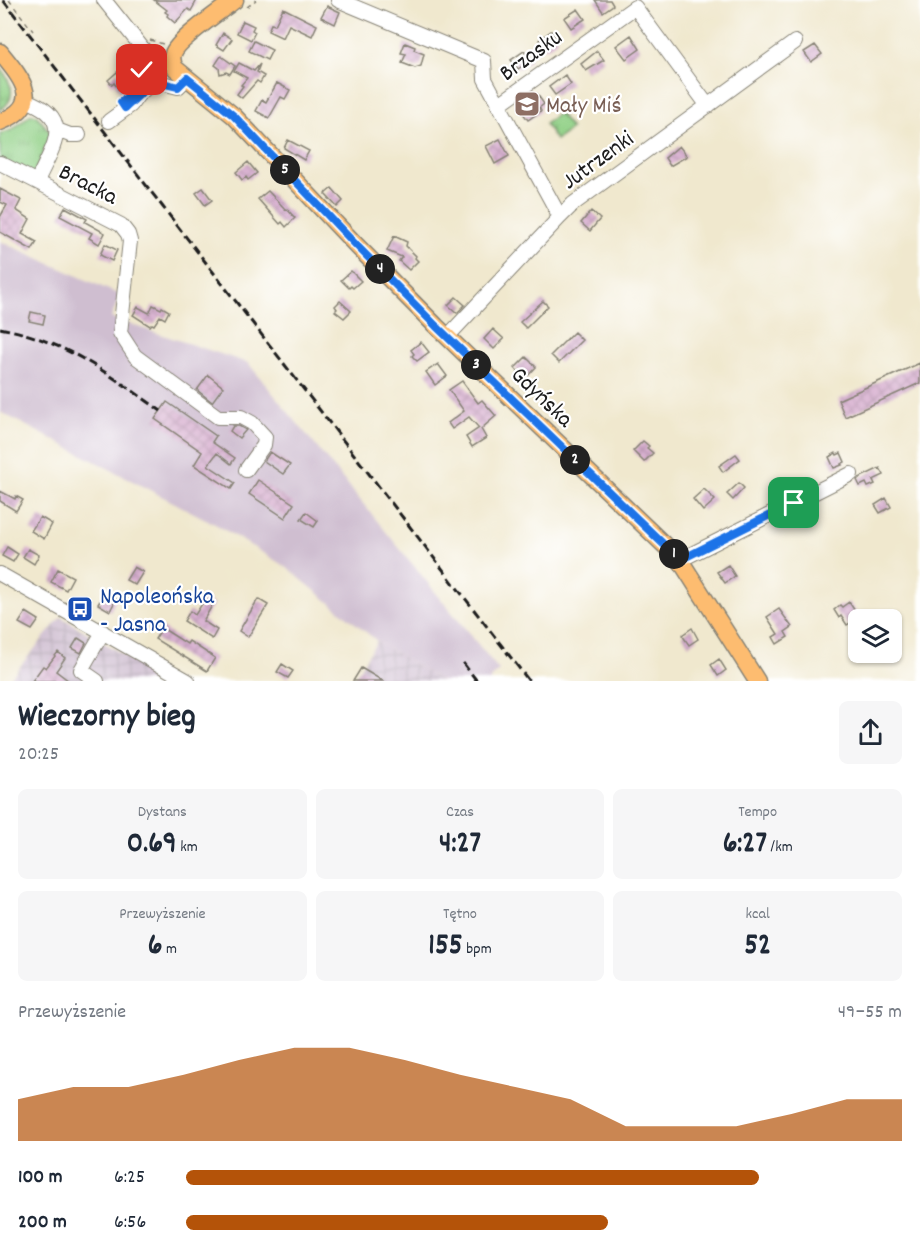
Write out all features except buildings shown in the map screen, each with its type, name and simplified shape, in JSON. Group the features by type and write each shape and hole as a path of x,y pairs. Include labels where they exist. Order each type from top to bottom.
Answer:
{"main road":[{"path":"171,52 204,22 235,0"},
{"path":"0,52 24,86 25,100 20,110 12,117 0,122"},
{"name":"Gdyńska","path":"171,52 175,68 234,116 447,337 680,560 757,681"}],"street":[{"path":"104,0 143,57 162,63 171,52"},
{"path":"338,0 484,61 485,79 560,217"},
{"name":"Brzasku","path":"498,105 635,7 708,106"},
{"name":"Jutrzenki","path":"447,337 573,204 795,42"},
{"path":"109,121 131,105 138,95 154,81 178,87 187,78"},
{"name":"Bracka","path":"25,100 44,109 55,122 57,130 56,138 37,181"},
{"path":"57,130 70,135 79,135"},
{"name":"Bracka","path":"0,163 121,225 128,234 130,242 120,333 135,356 218,417 241,417 252,423 265,437 264,445 246,470"},
{"path":"680,560 851,474"},
{"path":"0,573 181,680"},
{"path":"97,681 81,670 102,632"}],"path":[{"path":"9,0 33,32"},
{"path":"149,39 161,44 171,52"},
{"path":"139,84 143,57"}],"shaded area":[{"path":"0,241 120,295 111,318 248,363 499,670 489,681 441,681 377,641 286,567 215,524 0,412"},
{"path":"61,617 167,681 8,681"},
{"path":"377,641 441,681 352,681"}],"green space":[{"path":"0,67 10,84 11,95 10,100 0,110"},
{"path":"559,113 571,129 556,140 545,124"},
{"path":"31,114 36,115 51,133 35,175 0,160 0,134 12,130"}],"railway":[{"path":"3,0 529,681"},
{"path":"0,328 45,341 85,360 161,411"},
{"path":"463,663 477,681"}],"place":[{"name":"Mały Miś","path":"527,104"},
{"name":"Napoleońska - Jasna","path":"80,609"}],"route":[{"path":"142,70 139,84 133,93 121,102 125,108 154,81 178,87 187,78 219,103 436,326 680,560 794,503"}]}
